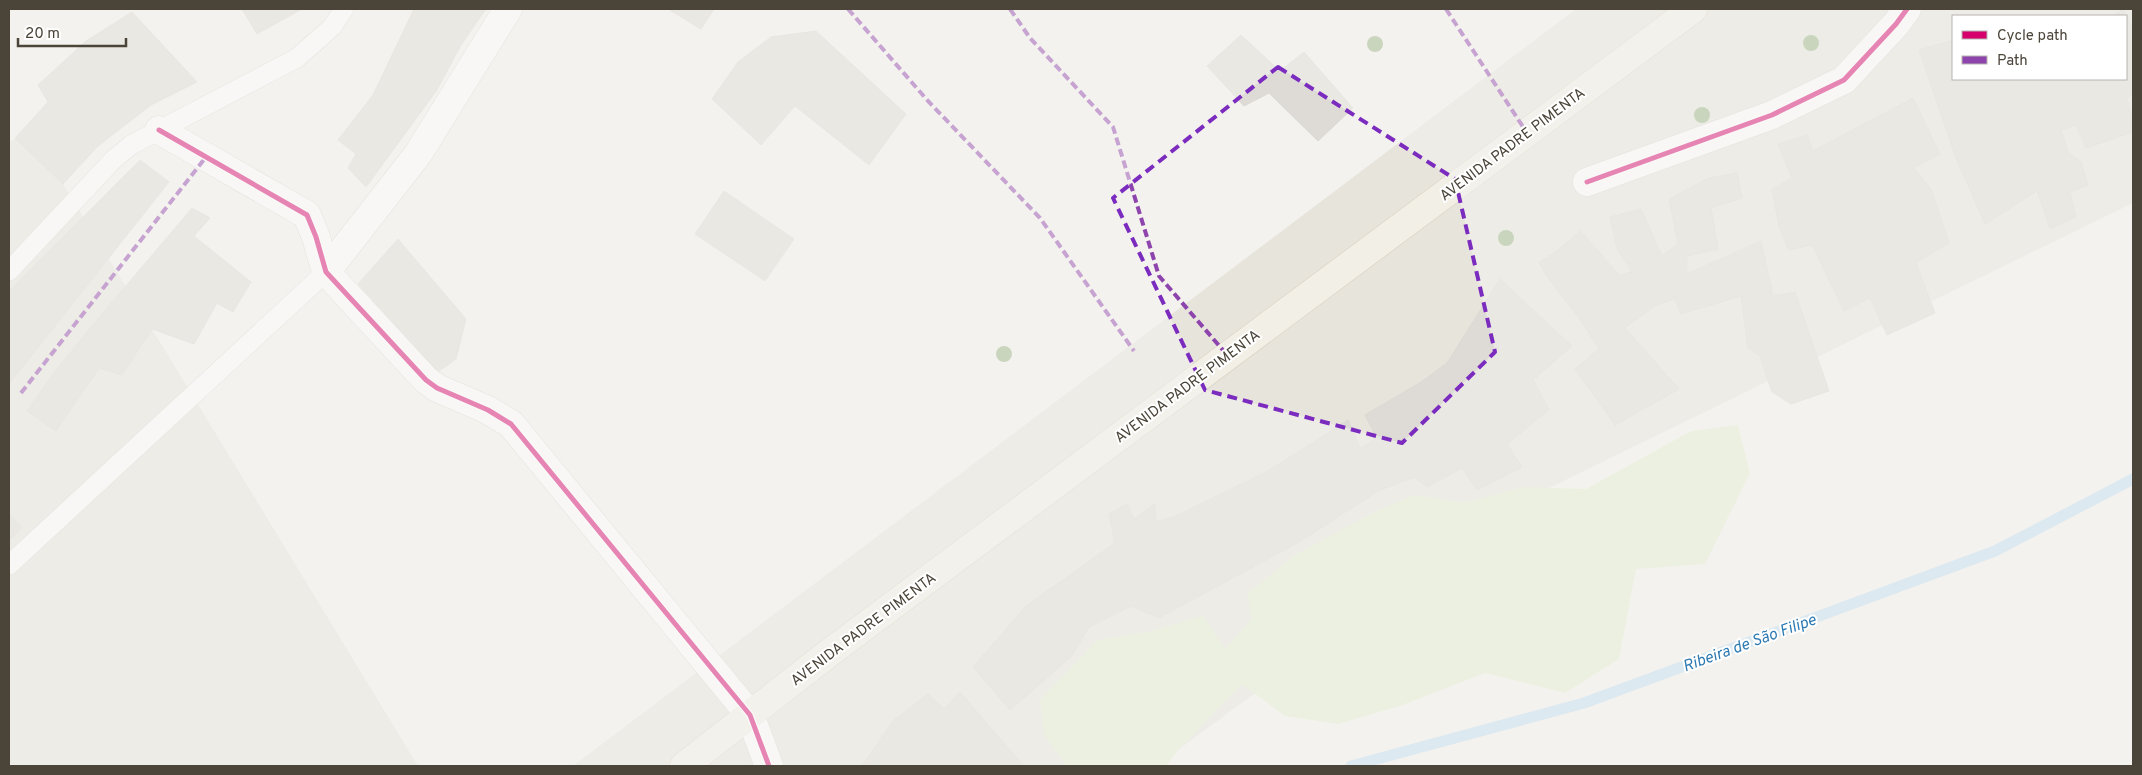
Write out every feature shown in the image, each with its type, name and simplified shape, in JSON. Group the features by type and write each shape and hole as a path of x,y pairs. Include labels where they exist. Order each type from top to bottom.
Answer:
{"main road":[{"name":"AVENIDA PADRE PIMENTA","path":"684,766 829,653 1693,9"}],"street":[{"path":"326,272 418,154 508,9"},
{"path":"1587,182 1772,115 1844,80 1896,24 1907,9"},
{"path":"159,130 307,215 316,237 326,272 426,380 437,388 488,410 511,424 750,715 769,766"}],"lane":[{"path":"9,271 113,160 130,145 297,58 332,27 344,9"},
{"path":"9,565 326,272"}],"highlighted area":[{"path":"1278,67 1455,179 1495,352 1402,443 1205,390 1113,198"}],"shaded area":[{"path":"1576,9 2133,9 2133,203 1504,510 1156,766 573,766"},
{"path":"28,127 418,766 9,766 9,143"}],"green space":[{"path":"1738,425 1750,473 1705,564 1636,569 1619,659 1565,693 1485,673 1400,706 1338,724 1285,716 1242,684 1179,749 1166,766 1067,766 1045,736 1040,700 1098,640 1148,632 1203,616 1225,649 1252,619 1247,594 1297,554 1373,513 1414,495 1464,503 1524,487 1586,489 1691,431"}],"building":[{"path":"242,9 302,9 257,34"},
{"path":"414,9 486,9 461,45 437,90 366,187 348,168 356,154 338,140 373,95"},
{"path":"668,9 714,9 701,29"},
{"path":"2123,9 2126,15 2114,15"},
{"path":"132,12 197,82 151,105 98,146 63,184 15,138 48,102 38,85 86,41"},
{"path":"2127,17 2133,28 2133,94 2127,98 2133,123 2133,132 2086,148 2076,125 2061,130 2068,152 2081,162 2088,185 2070,192 2076,217 2050,229 2037,191 1985,224 1956,158 1919,50 1952,40 1952,80 2127,80"},
{"path":"816,31 906,114 869,165 795,106 761,145 712,99 738,62 771,37"},
{"path":"1241,35 1280,71 1304,52 1353,108 1318,141 1269,93 1244,106 1207,66"},
{"path":"1913,98 1940,154 1914,168 1931,189 1949,243 1916,263 1935,313 1887,335 1870,298 1844,311 1812,245 1789,250 1779,227 1772,189 1792,178 1778,144 1807,135 1813,151"},
{"path":"140,160 169,182 9,384 9,291"},
{"path":"1737,173 1742,198 1711,208 1718,249 1687,256 1687,274 1761,241 1773,296 1795,292 1829,391 1791,404 1772,392 1760,356 1748,348 1741,296 1681,314 1675,299 1656,305 1625,328 1679,389 1615,425 1575,369 1599,349 1580,319 1546,275 1539,262 1554,253 1581,231 1619,275 1632,272 1617,249 1610,217 1641,209 1662,256 1678,244 1669,199 1709,178"},
{"path":"724,191 794,239 765,281 695,234"},
{"path":"192,208 210,218 194,236 251,282 233,312 217,303 194,344 152,329 122,375 99,368 56,431 27,411 53,374 91,327"},
{"path":"398,239 466,319 456,359 438,372 358,284"},
{"path":"1500,279 1572,346 1533,380 1549,410 1507,444 1522,467 1477,490 1462,468 1427,487 1414,477 1378,491 1301,541 1159,618 1131,606 1089,627 1071,657 1010,710 973,667 1026,606 1115,543 1109,514 1127,504 1134,519 1155,503 1156,522 1176,516 1268,471 1348,420 1360,448 1377,438 1365,415 1421,382 1447,363"},
{"path":"9,514 22,527 9,541"},
{"path":"960,692 1024,766 862,766 893,721 928,694 944,709"}],"waterway":[{"name":"Ribeira de São Filipe","path":"1351,766 1584,703 1995,551 2133,479"}],"marked path":[{"path":"848,9 928,101 1040,218 1134,351"},
{"path":"1010,9 1030,38 1113,127 1159,276 1228,356"},
{"path":"1446,9 1527,133"},
{"path":"21,393 206,157"}],"cycle path":[{"path":"1587,182 1772,115 1844,80 1896,24 1907,9"},
{"path":"159,130 307,215 316,237 326,272 426,380 437,388 488,410 511,424 750,715 769,766"}]}
